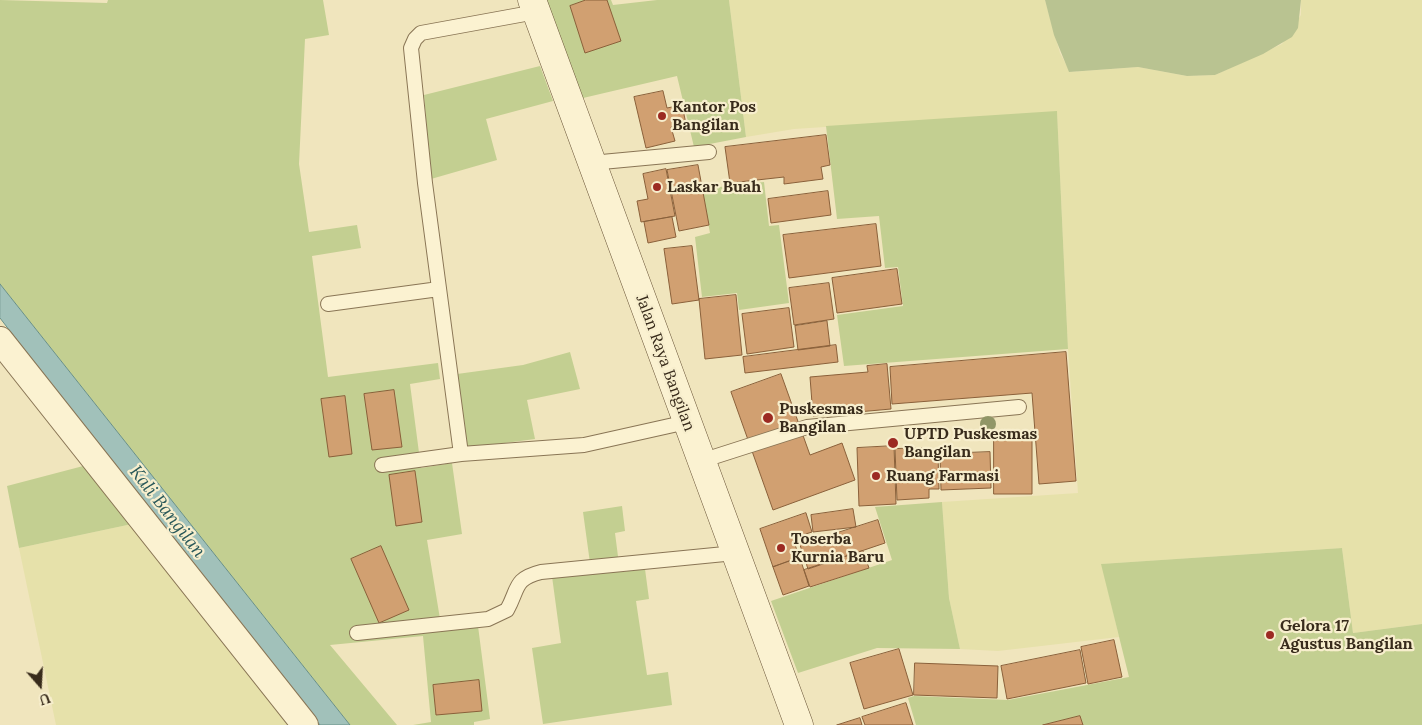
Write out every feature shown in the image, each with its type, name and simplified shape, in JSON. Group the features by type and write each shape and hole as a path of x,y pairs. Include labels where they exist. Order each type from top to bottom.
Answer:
{"main road":[{"name":"Jalan Raya Bangilan","path":"534,6 735,554 794,724"}],"street":[{"path":"0,340 305,725"}],"lane":[{"path":"462,454 438,289 412,48 415,39 421,33 534,6"},
{"path":"591,164 709,152"},
{"path":"328,304 438,289"},
{"path":"701,461 806,427 1019,406"},
{"path":"382,465 462,454 597,444 687,422"},
{"path":"358,633 488,619 507,610 515,587 521,580 541,572 735,554"}],"shaded area":[{"path":"729,0 1045,0 1060,53 1070,72 1138,67 1187,76 1215,75 1282,44 1301,15 1301,0 1422,0 1422,624 1353,633 1342,548 1102,564 1119,637 998,651 960,649 949,598 942,502 1078,493 1068,349 1057,112 794,129 746,137"},
{"path":"132,524 293,725 56,725 19,548"}],"green space":[{"path":"0,0 107,3 108,0 323,0 329,35 305,39 299,164 309,232 357,225 361,248 312,256 328,377 438,363 440,379 410,384 421,468 452,463 462,534 427,540 442,631 478,626 490,719 474,722 474,725 413,725 431,722 423,636 330,645 397,725 350,725 0,284"},
{"path":"546,0 611,0 613,5 657,0 729,0 746,137 694,147 677,76 583,98"},
{"path":"1045,0 1301,0 1298,28 1292,37 1263,54 1215,75 1187,76 1138,67 1069,72 1054,35"},
{"path":"540,66 553,101 486,119 497,160 431,179 424,95"},
{"path":"1057,111 1068,349 844,366 837,315 903,306 898,267 885,268 879,216 837,219 826,126"},
{"path":"764,182 769,226 779,225 789,303 739,310 737,293 702,297 695,237 710,233 702,189"},
{"path":"570,352 580,389 527,400 535,439 467,448 457,374 523,365"},
{"path":"87,465 132,524 19,548 7,486"},
{"path":"942,502 949,598 960,649 877,648 798,673 771,601 892,560 875,507"},
{"path":"622,506 625,531 615,533 620,572 645,569 649,599 636,601 647,675 668,672 672,705 543,724 532,648 561,643 551,569 590,563 583,512"},
{"name":"Gelora 17 Agustus Bangilan","path":"1342,548 1353,633 1422,624 1422,725 916,725 908,698 914,696 1008,700 1129,677 1101,564"}],"water":[{"name":"Kali Bangilan","path":"0,284 350,725 320,725 148,511 0,318"}],"building":[{"path":"586,0 607,0 621,41 585,53 570,6"},
{"name":"Kantor Pos Bangilan","path":"663,91 667,108 682,105 686,124 671,127 675,141 646,148 634,97"},
{"path":"826,135 830,165 821,167 823,179 784,184 784,177 730,183 725,147"},
{"path":"698,165 709,225 679,231 667,170"},
{"name":"Laskar Buah","path":"666,169 675,216 641,222 637,201 648,199 643,174"},
{"path":"828,191 831,215 771,223 768,199"},
{"path":"672,217 676,237 648,243 644,222"},
{"path":"876,224 881,266 789,278 783,235"},
{"path":"692,246 699,300 672,304 664,249"},
{"path":"897,269 902,304 837,313 832,278"},
{"path":"829,283 834,319 794,325 789,288"},
{"path":"736,295 742,355 705,359 699,299"},
{"path":"789,308 794,347 747,354 742,314"},
{"path":"827,321 830,346 798,350 795,326"},
{"path":"836,345 838,362 745,373 743,357"},
{"path":"1066,352 1076,481 1039,484 1032,393 892,404 890,367"},
{"path":"887,364 891,409 813,416 810,377 868,372 867,366"},
{"name":"Puskesmas Bangilan","path":"781,374 810,455 842,443 855,480 773,510 731,392"},
{"path":"394,390 402,447 372,450 364,394"},
{"path":"345,396 352,454 329,457 321,399"},
{"path":"994,440 1032,440 1032,494 994,494"},
{"name":"Ruang Farmasi","path":"894,446 896,504 859,506 857,448"},
{"path":"927,448 927,455 938,455 939,489 929,489 929,498 897,500 895,449"},
{"path":"990,452 991,488 941,490 940,454"},
{"path":"415,471 422,522 396,526 389,475"},
{"path":"853,509 856,527 813,532 811,515"},
{"name":"Toserba Kurnia Baru","path":"806,513 812,532 793,538 799,557 773,567 760,529"},
{"path":"878,520 885,543 808,569 800,545"},
{"path":"381,546 409,610 379,623 351,559"},
{"path":"863,551 869,568 810,587 804,570"},
{"path":"800,558 809,586 783,595 773,567"},
{"path":"1114,640 1122,677 1088,684 1081,647"},
{"path":"899,649 913,695 864,709 850,663"},
{"path":"1080,650 1086,683 1007,699 1001,666"},
{"path":"915,663 998,666 997,698 914,695"},
{"path":"479,680 482,711 436,715 433,685"},
{"path":"906,703 913,725 865,725 862,717"},
{"path":"1080,716 1083,725 1043,725"},
{"path":"860,718 862,725 837,725"}],"place":[{"name":"Kantor Pos Bangilan","path":"662,116"},
{"name":"Laskar Buah","path":"657,187"},
{"name":"Puskesmas Bangilan","path":"768,418"},
{"name":"UPTD Puskesmas Bangilan","path":"893,443"},
{"name":"Ruang Farmasi","path":"876,476"},
{"name":"Toserba Kurnia Baru","path":"781,548"},
{"name":"Gelora 17 Agustus Bangilan","path":"1270,635"}]}
